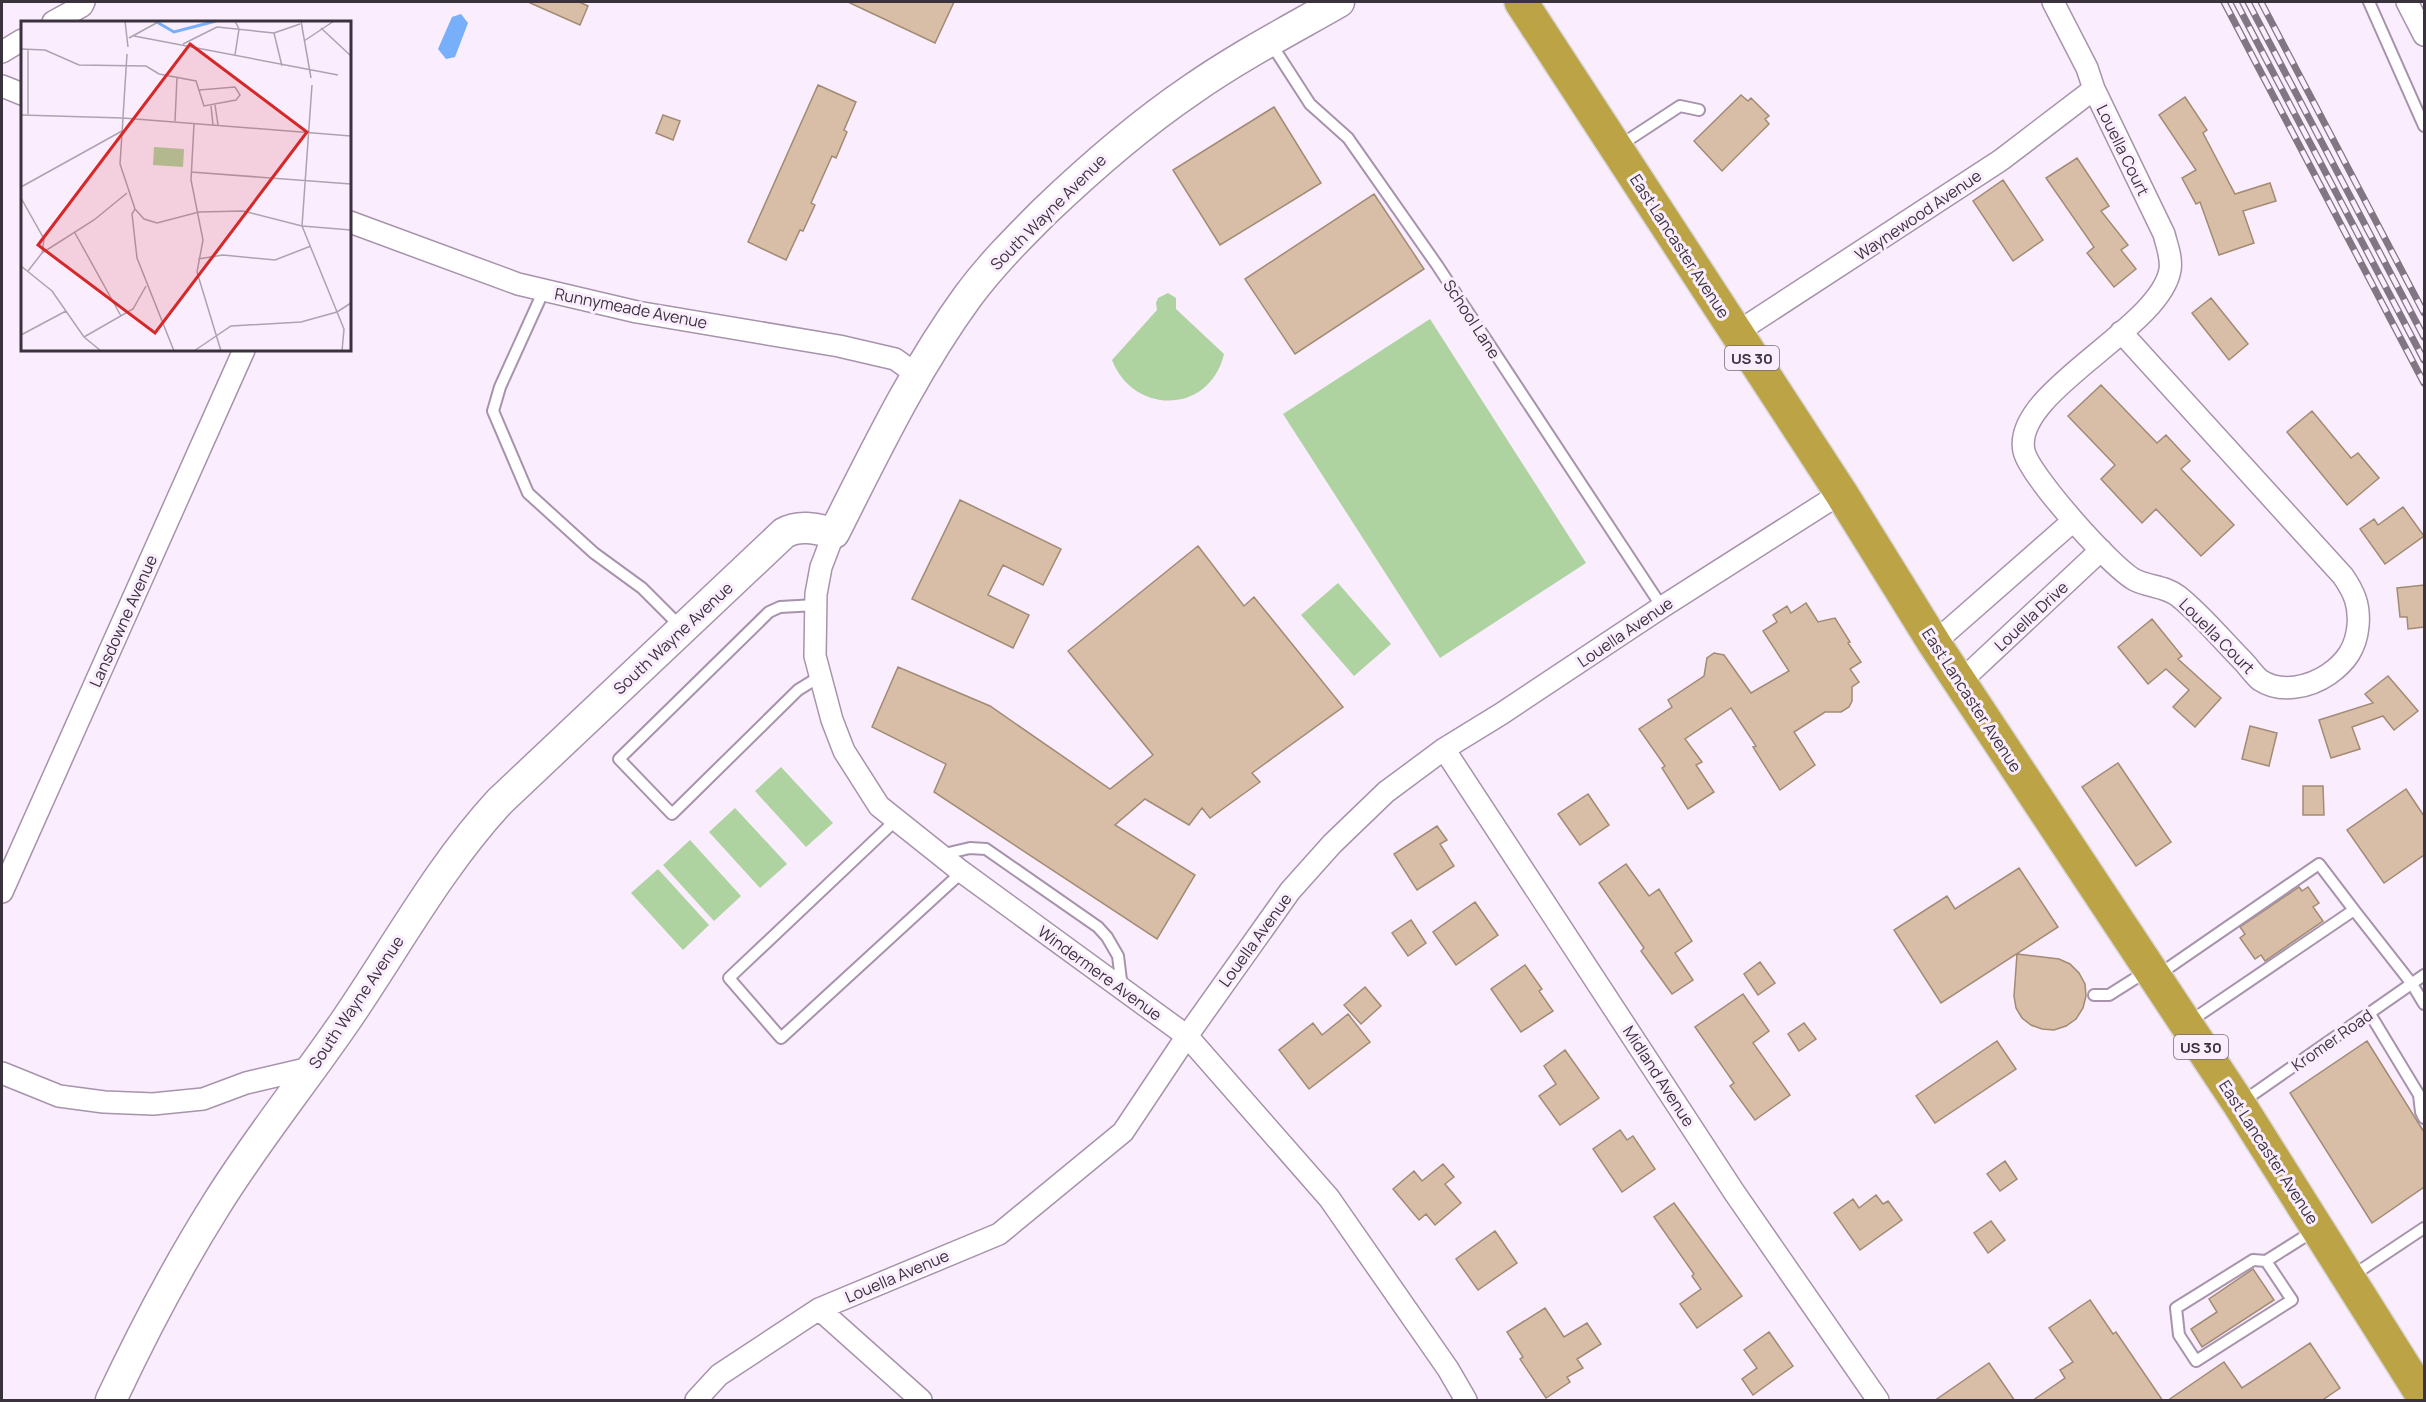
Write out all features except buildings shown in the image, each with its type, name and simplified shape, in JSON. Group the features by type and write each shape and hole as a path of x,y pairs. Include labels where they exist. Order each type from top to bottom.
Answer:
{"highway":[{"name":"East Lancaster Avenue","path":"1521,2 1841,493 1934,643 2239,1104 2424,1398"}],"main road":[{"name":"South Wayne Avenue","path":"111,1401 135,1350 216,1205 343,1024 471,832 500,801 784,533 794,527 814,528 834,533 916,374 969,296 1003,252 1103,156 1191,89 1339,2"}],"street":[{"path":"55,21 82,6 84,2"},
{"name":"Louella Court","path":"2053,2 2087,68 2094,89 2164,234 2170,260 2168,276 2161,292 2150,305 2094,354 2034,412 2024,430 2024,451 2037,476 2101,550 2135,580 2176,594 2260,680 2289,688 2301,687 2314,682 2341,664 2354,648 2359,608 2353,591 2343,576 2121,332"},
{"path":"2407,2 2424,35"},
{"path":"2,52 21,41"},
{"path":"2,86 21,94"},
{"name":"Waynewood Avenue","path":"1736,333 1992,165 2094,89"},
{"name":"Runnymeade Avenue","path":"351,222 518,285 637,312 839,346 895,359 916,374"},
{"name":"Lansdowne Avenue","path":"2,892 244,351"},
{"name":"Louella Avenue","path":"696,1401 719,1375 819,1309 999,1234 1123,1132 1187,1036 1290,891 1332,844 1386,792 1444,749 1502,714 1662,607 1841,493"},
{"path":"1934,643 2073,520"},
{"name":"Windermere Avenue","path":"834,533 821,567 816,605 815,656 832,720 844,751 879,806 962,872 1187,1036 1329,1198 1448,1369 1466,1401"},
{"name":"Louella Drive","path":"1960,682 2101,550"},
{"name":"Midland Avenue","path":"1444,749 1734,1192 1878,1401"},
{"path":"2,1073 59,1096 104,1102 153,1104 203,1099 246,1083 310,1068"},
{"path":"819,1309 921,1401"}],"lane":[{"path":"2369,2 2424,126"},
{"name":"School Lane","path":"1270,42 1310,104 1348,138 1437,265 1662,607"},
{"path":"1617,148 1680,106 1699,110"},
{"path":"544,290 500,387 493,411 528,492 594,553 642,588 683,629"},
{"path":"816,605 780,607 768,612 619,759 672,814 798,690 819,677"},
{"path":"896,820 729,978 782,1038 962,872"},
{"path":"940,855 970,848 986,849 1098,927 1111,942 1118,956 1122,988"},
{"path":"2094,995 2109,995 2152,973 2319,864 2412,984 2424,1004"},
{"path":"2186,1024 2354,910"},
{"name":"Kromer Road","path":"2239,1104 2424,975"},
{"path":"2370,1014 2419,1095 2424,1118"},
{"path":"2266,1261 2292,1300 2196,1361 2179,1335 2176,1308 2253,1260 2266,1261 2318,1228"},
{"path":"2349,1278 2424,1228"}],"green space":[{"path":"1168,293 1176,298 1176,309 1224,354 1216,374 1204,388 1188,397 1171,400 1153,399 1137,391 1123,378 1112,360 1157,310 1158,298"},
{"path":"1430,319 1586,563 1440,658 1283,414"},
{"path":"1338,583 1391,644 1354,676 1301,615"},
{"path":"781,767 833,823 806,847 755,791"},
{"path":"735,808 787,864 760,888 709,832"},
{"path":"690,840 741,896 714,921 663,865"},
{"path":"658,869 709,925 683,950 631,893"}],"water":[{"path":"461,14 468,23 455,57 446,59 438,49 452,17"}],"railway":[{"path":"2224,2 2424,383"},
{"path":"2236,2 2424,360"},
{"path":"2248,2 2424,337"},
{"path":"2261,2 2424,313"}]}
